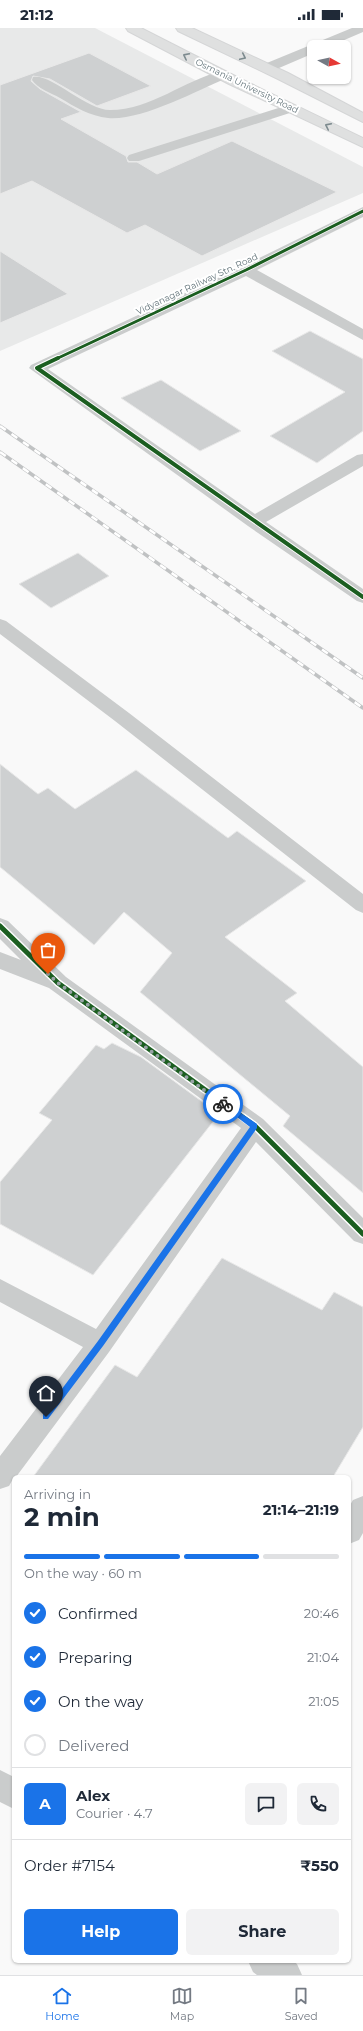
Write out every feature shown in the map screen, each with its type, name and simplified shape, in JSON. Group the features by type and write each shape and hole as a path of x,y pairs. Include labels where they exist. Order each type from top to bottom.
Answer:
{"main road":[{"name":"Osmania University Road","path":"132,28 222,75 363,142"},
{"path":"182,28 267,68 363,118"}],"street":[{"path":"334,40 363,28"},
{"path":"267,68 307,51"},
{"path":"38,80 98,113 117,114 138,110 222,75"},
{"path":"134,158 292,108"},
{"name":"Vidyanagar Railway Stn. Road","path":"254,522 37,368 246,270 363,211"},
{"path":"246,270 363,335"},
{"path":"363,459 254,522 363,597"},
{"path":"0,625 122,717 363,905"},
{"path":"0,926 58,983 254,1126 363,1234"},
{"path":"0,960 58,983"},
{"path":"0,1477 100,1344 254,1126"},
{"path":"0,1290 100,1344"},
{"path":"351,1528 363,1509"},
{"path":"0,1785 12,1793"},
{"path":"267,1963 286,1975"}],"shaded area":[{"path":"0,28 95,28 363,167 363,193 0,351"}],"building":[{"path":"89,53 151,86 97,106 50,79 33,76 31,81 40,89 81,112 61,119 126,156 128,162 137,162 157,174 232,141 337,192 202,256 145,225 127,233 32,181 0,194 0,85"},
{"path":"0,251 68,294 0,323"},
{"path":"310,331 363,359 363,431 317,463 270,436 345,392 272,351"},
{"path":"161,380 241,431 200,451 121,398"},
{"path":"78,553 109,576 51,608 19,584"},
{"path":"0,764 38,794 48,788 75,809 136,770 228,838 237,831 306,881 225,937 297,993 285,1001 363,1067 363,1193 283,1126 290,1116 140,992 172,953 124,912 94,945 0,867"},
{"path":"112,1043 141,1057 219,1114 93,1275 0,1224 0,1182 52,1120 39,1113 96,1045 104,1049"},
{"path":"222,1258 322,1310 334,1292 363,1307 363,1427 334,1475 34,1475 115,1365 137,1377"}],"railway":[{"path":"0,426 363,678"},
{"path":"0,452 363,708"}],"cycle path":[{"path":"363,211 246,270 37,368 254,522 363,597"},
{"path":"0,926 58,983 255,1126 363,1234"}],"way so far":[{"path":"48,974 58,983 223,1104"}],"route":[{"path":"46,1417 100,1344 254,1126 223,1104"}]}
